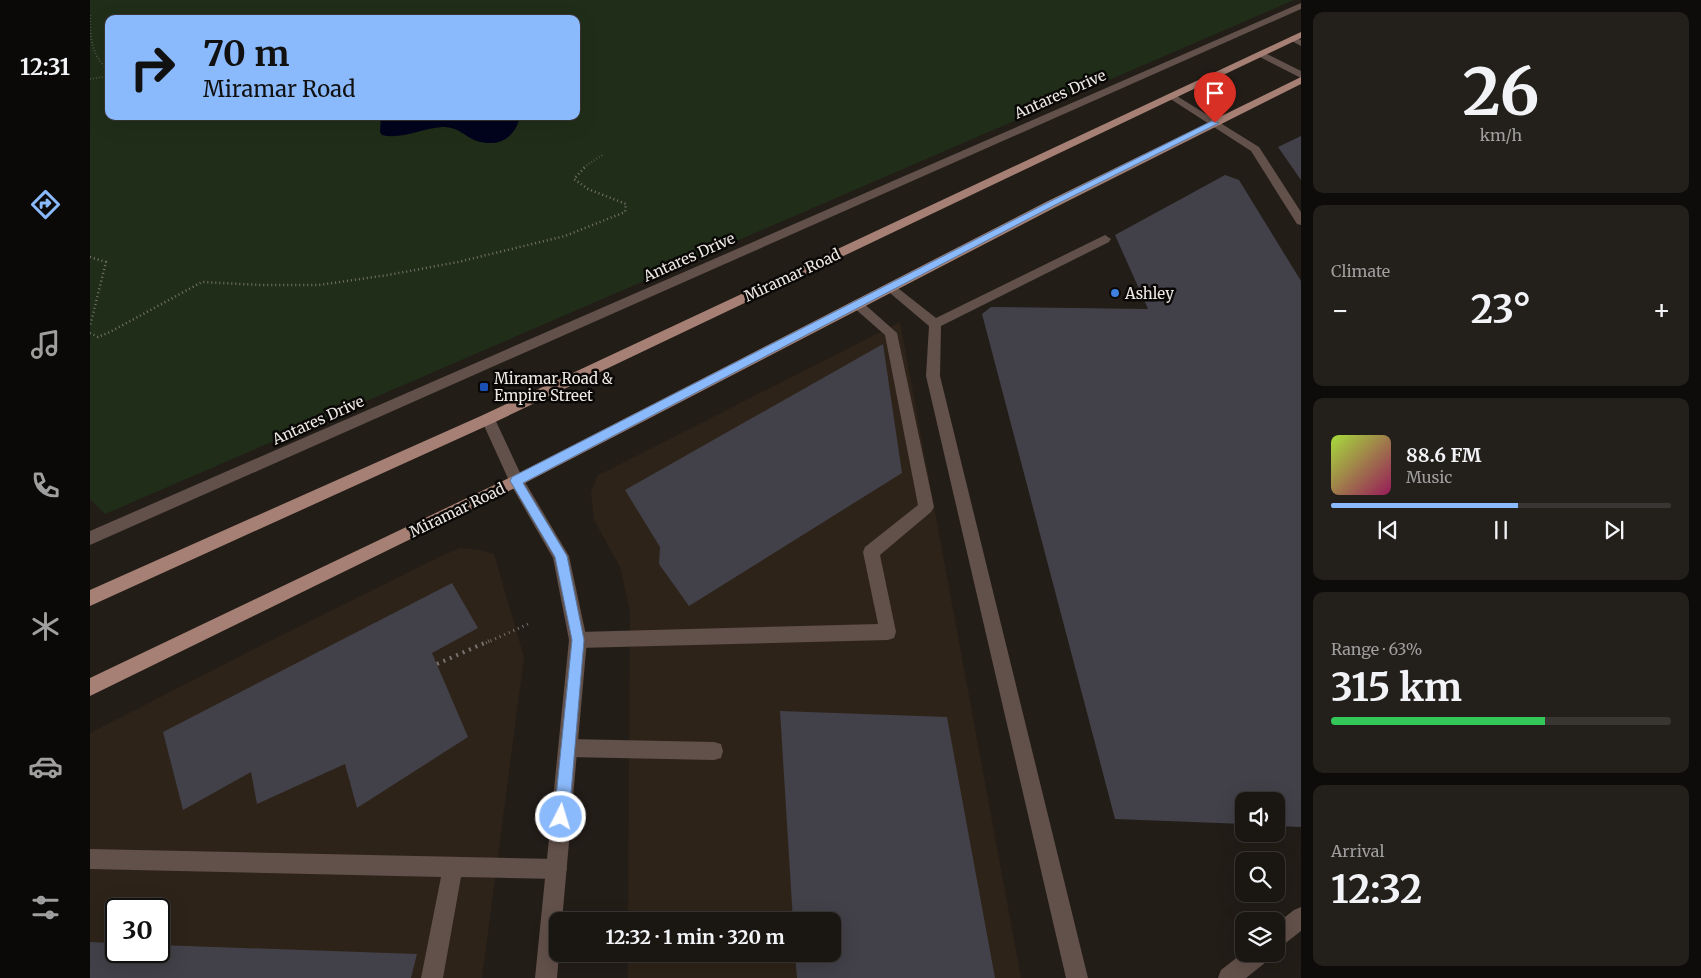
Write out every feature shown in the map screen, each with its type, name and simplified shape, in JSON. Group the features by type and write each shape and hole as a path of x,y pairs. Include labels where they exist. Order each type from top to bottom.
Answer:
{"main road":[{"name":"Miramar Road","path":"90,598 488,418 1261,54 1298,39"},
{"name":"Miramar Road","path":"90,687 516,481 1050,204 1301,80"}],"street":[{"name":"Antares Drive","path":"90,538 98,531 1301,6"},
{"path":"1261,54 1301,75"},
{"path":"1172,96 1255,149 1301,221"},
{"path":"935,324 1105,239"},
{"path":"890,288 935,324"},
{"path":"578,640 888,632 871,552 926,507 890,333 858,304"},
{"path":"935,324 933,376 1077,978"},
{"path":"488,418 516,481 561,556 578,640 546,978"},
{"path":"568,748 714,752"},
{"path":"90,858 557,869"},
{"path":"432,978 453,866"},
{"path":"1285,930 1301,917"},
{"path":"1229,978 1248,962"}],"path":[{"path":"90,15 90,52"},
{"path":"95,61 105,67"},
{"path":"90,79 105,77"},
{"path":"90,333 98,337 110,332 202,282 260,285 319,285 458,262 564,236 596,225 625,212 626,204 588,189 574,179 585,166 604,154"},
{"path":"90,257 106,262 90,326"},
{"path":"437,664 528,624"}],"shaded area":[{"path":"900,322 1021,978 628,978 628,962 841,962 841,912 628,912 630,611 620,567 594,520 591,493 597,476"},
{"path":"460,548 494,554 524,657 482,978 90,978 90,733 264,644"}],"green space":[{"path":"90,0 1294,0 105,514 90,499"}],"water":[{"path":"381,120 519,120 515,130 510,135 499,142 492,143 477,141 448,127 397,136 382,135 380,132"}],"building":[{"path":"1301,136 1301,180 1278,147"},
{"path":"1225,175 1239,180 1301,281 1301,827 1285,826 1285,792 1235,792 1235,824 1115,819 982,314 991,307 1148,309 1115,235"},
{"path":"883,344 902,473 689,606 659,564 660,547 625,490"},
{"path":"452,583 478,628 432,653 468,737 357,808 345,764 257,804 251,772 183,810 163,732"},
{"path":"780,711 947,717 995,978 797,978 796,962 841,962 841,912 792,912"},
{"path":"90,942 105,943 105,963 170,963 170,945 417,954 411,978 90,978"}],"place":[{"name":"Ashley","path":"1115,293"},
{"name":"Miramar Road & Empire Street","path":"484,387"}],"route":[{"path":"561,817 578,640 561,556 516,481 1050,204 1215,123"}]}
